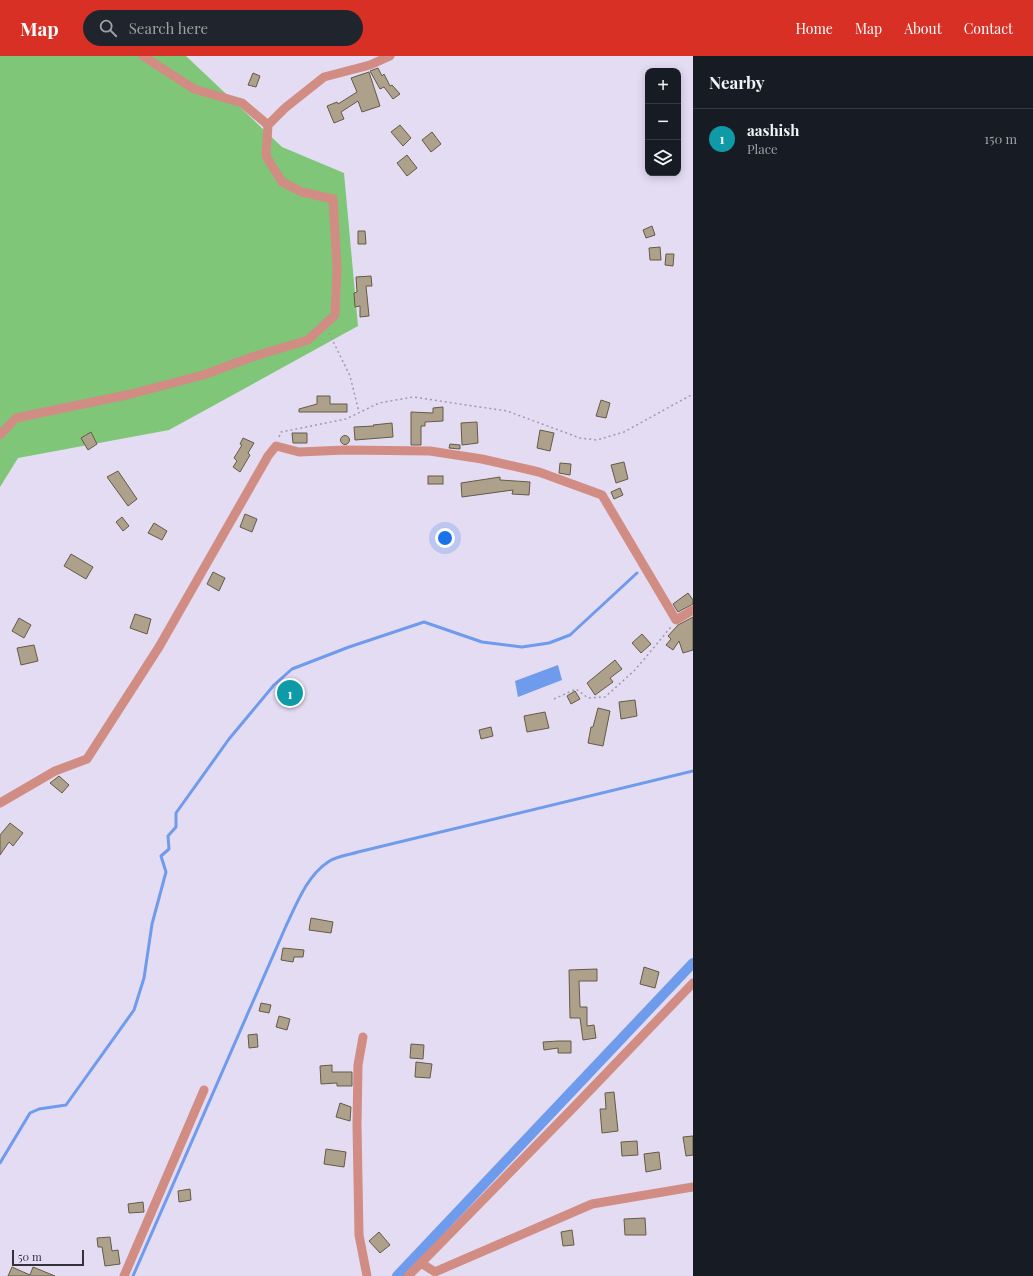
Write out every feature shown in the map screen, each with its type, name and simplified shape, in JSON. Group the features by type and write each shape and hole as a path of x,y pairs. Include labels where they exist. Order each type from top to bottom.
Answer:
{"street":[{"path":"143,56 194,89 242,102 268,125"},
{"path":"0,435 16,418 124,396 203,375 252,357 308,340 335,315 337,268 334,199 302,192 282,182 266,156 268,125 285,108 324,77 370,65 390,56"},
{"path":"0,803 55,771 87,760 159,647 268,456 276,446 300,452 345,450 430,452 482,459 540,472 602,495 676,620 693,610"},
{"path":"408,1276 693,983"},
{"path":"363,1037 358,1065 357,1125 359,1235 367,1276"},
{"path":"124,1276 204,1090"},
{"path":"421,1263 435,1272 592,1204 693,1187"}],"path":[{"path":"324,325 338,349 350,376 359,412"},
{"path":"276,446 281,432 346,419 379,403 413,397 507,411 580,438 597,440 624,432 693,394"},
{"path":"554,699 576,689 588,698 605,697 635,670 661,642 676,620"}],"green space":[{"path":"0,56 186,56 282,147 344,173 358,326 169,430 18,458 0,487"}],"water":[{"path":"558,665 562,680 518,697 515,681"}],"building":[{"path":"378,68 382,76 384,74 390,86 392,85 400,94 393,99 384,87 380,89 370,71"},
{"path":"369,72 380,106 362,112 358,101 341,112 344,119 334,123 327,106 337,102 338,104 357,92 351,78"},
{"path":"253,73 260,76 256,87 248,85"},
{"path":"400,125 411,138 403,146 391,132"},
{"path":"432,132 441,144 431,152 422,140"},
{"path":"407,155 417,168 407,176 397,163"},
{"path":"652,226 655,235 646,238 643,230"},
{"path":"358,231 365,231 366,244 358,244"},
{"path":"660,247 661,260 650,260 649,248"},
{"path":"666,254 674,254 673,266 665,265"},
{"path":"371,276 372,286 366,286 369,316 360,317 360,306 355,307 354,293 357,292 356,277"},
{"path":"317,396 330,396 330,404 347,404 347,412 299,412 299,409 317,404"},
{"path":"601,400 610,403 606,418 596,416"},
{"path":"443,407 443,421 425,422 425,426 421,426 421,445 411,445 411,412 433,413 433,408"},
{"path":"477,422 478,443 462,445 461,423"},
{"path":"392,423 393,437 355,440 354,427"},
{"path":"540,430 554,433 550,451 537,448"},
{"path":"91,432 97,444 88,450 81,438"},
{"path":"292,433 307,433 307,443 293,443"},
{"path":"345,435 350,440 345,445 340,440"},
{"path":"243,438 254,443 248,453 250,455 240,472 233,467 237,461 234,458 242,445 240,444"},
{"path":"450,444 460,445 460,449 449,448"},
{"path":"624,462 628,479 616,483 611,465"},
{"path":"560,463 571,464 570,475 559,473"},
{"path":"118,471 137,499 128,506 107,477"},
{"path":"428,476 443,476 443,484 428,484"},
{"path":"500,477 500,480 530,482 529,495 512,494 513,490 462,497 461,483"},
{"path":"620,488 623,495 614,499 611,492"},
{"path":"245,514 257,519 252,532 240,527"},
{"path":"122,517 129,526 123,531 116,522"},
{"path":"154,523 167,531 162,540 148,533"},
{"path":"71,554 93,567 86,579 64,566"},
{"path":"213,572 225,578 219,591 207,584"},
{"path":"688,593 693,600 693,604 678,612 673,604"},
{"path":"135,614 151,619 147,634 130,628"},
{"path":"693,617 693,650 683,653 679,641 673,650 666,645 671,639 668,636 678,625"},
{"path":"19,618 31,625 24,638 12,631"},
{"path":"642,634 651,644 641,653 632,643"},
{"path":"34,645 38,661 21,665 17,648"},
{"path":"615,660 622,669 610,678 613,682 595,695 587,683"},
{"path":"575,691 580,699 571,704 567,696"},
{"path":"635,700 637,716 621,719 619,702"},
{"path":"598,708 610,711 603,746 588,743 591,727 593,727"},
{"path":"545,712 549,728 527,732 524,716"},
{"path":"491,727 493,736 481,739 479,730"},
{"path":"59,776 69,785 62,793 50,783"},
{"path":"10,823 23,833 13,846 9,842 0,855 0,835"},
{"path":"311,918 333,922 331,933 309,930"},
{"path":"283,948 304,950 303,957 294,957 293,962 281,960"},
{"path":"644,967 659,972 655,988 640,984"},
{"path":"597,969 597,981 579,981 580,1007 587,1007 587,1026 594,1025 596,1038 583,1040 580,1018 570,1018 569,970"},
{"path":"261,1003 271,1005 269,1013 259,1011"},
{"path":"279,1016 290,1019 287,1030 276,1027"},
{"path":"257,1034 258,1047 249,1048 248,1035"},
{"path":"571,1041 571,1053 558,1053 558,1048 544,1050 543,1042"},
{"path":"411,1044 424,1045 423,1059 410,1058"},
{"path":"416,1062 432,1064 430,1078 415,1077"},
{"path":"332,1065 332,1072 352,1072 352,1086 337,1086 337,1083 321,1084 320,1066"},
{"path":"614,1092 618,1131 602,1133 600,1109 606,1109 605,1093"},
{"path":"340,1103 351,1107 350,1121 336,1117"},
{"path":"693,1136 693,1155 686,1156 683,1137"},
{"path":"637,1141 638,1155 622,1156 621,1142"},
{"path":"326,1149 346,1152 344,1167 324,1164"},
{"path":"659,1152 661,1169 646,1172 644,1154"},
{"path":"190,1189 191,1200 179,1202 178,1191"},
{"path":"143,1202 144,1212 129,1213 128,1204"},
{"path":"645,1218 646,1235 625,1235 624,1219"},
{"path":"572,1230 574,1245 563,1246 561,1232"},
{"path":"379,1232 390,1245 380,1253 369,1241"},
{"path":"110,1237 112,1251 118,1250 120,1264 105,1266 102,1247 98,1247 97,1238"},
{"path":"12,1267 30,1275 33,1267 55,1276 8,1276"}],"waterway":[{"path":"0,1163 30,1113 39,1109 66,1105 134,1010 144,978 152,924 166,872 161,856 169,849 168,836 176,827 176,813 229,739 274,685 292,669 349,647 424,622 482,642 522,647 549,643 570,635 637,573"},
{"path":"133,1276 286,926 308,882 321,868 335,858 693,771"},
{"path":"397,1276 693,963"}],"place":[{"name":"aashish","path":"290,693"}]}
